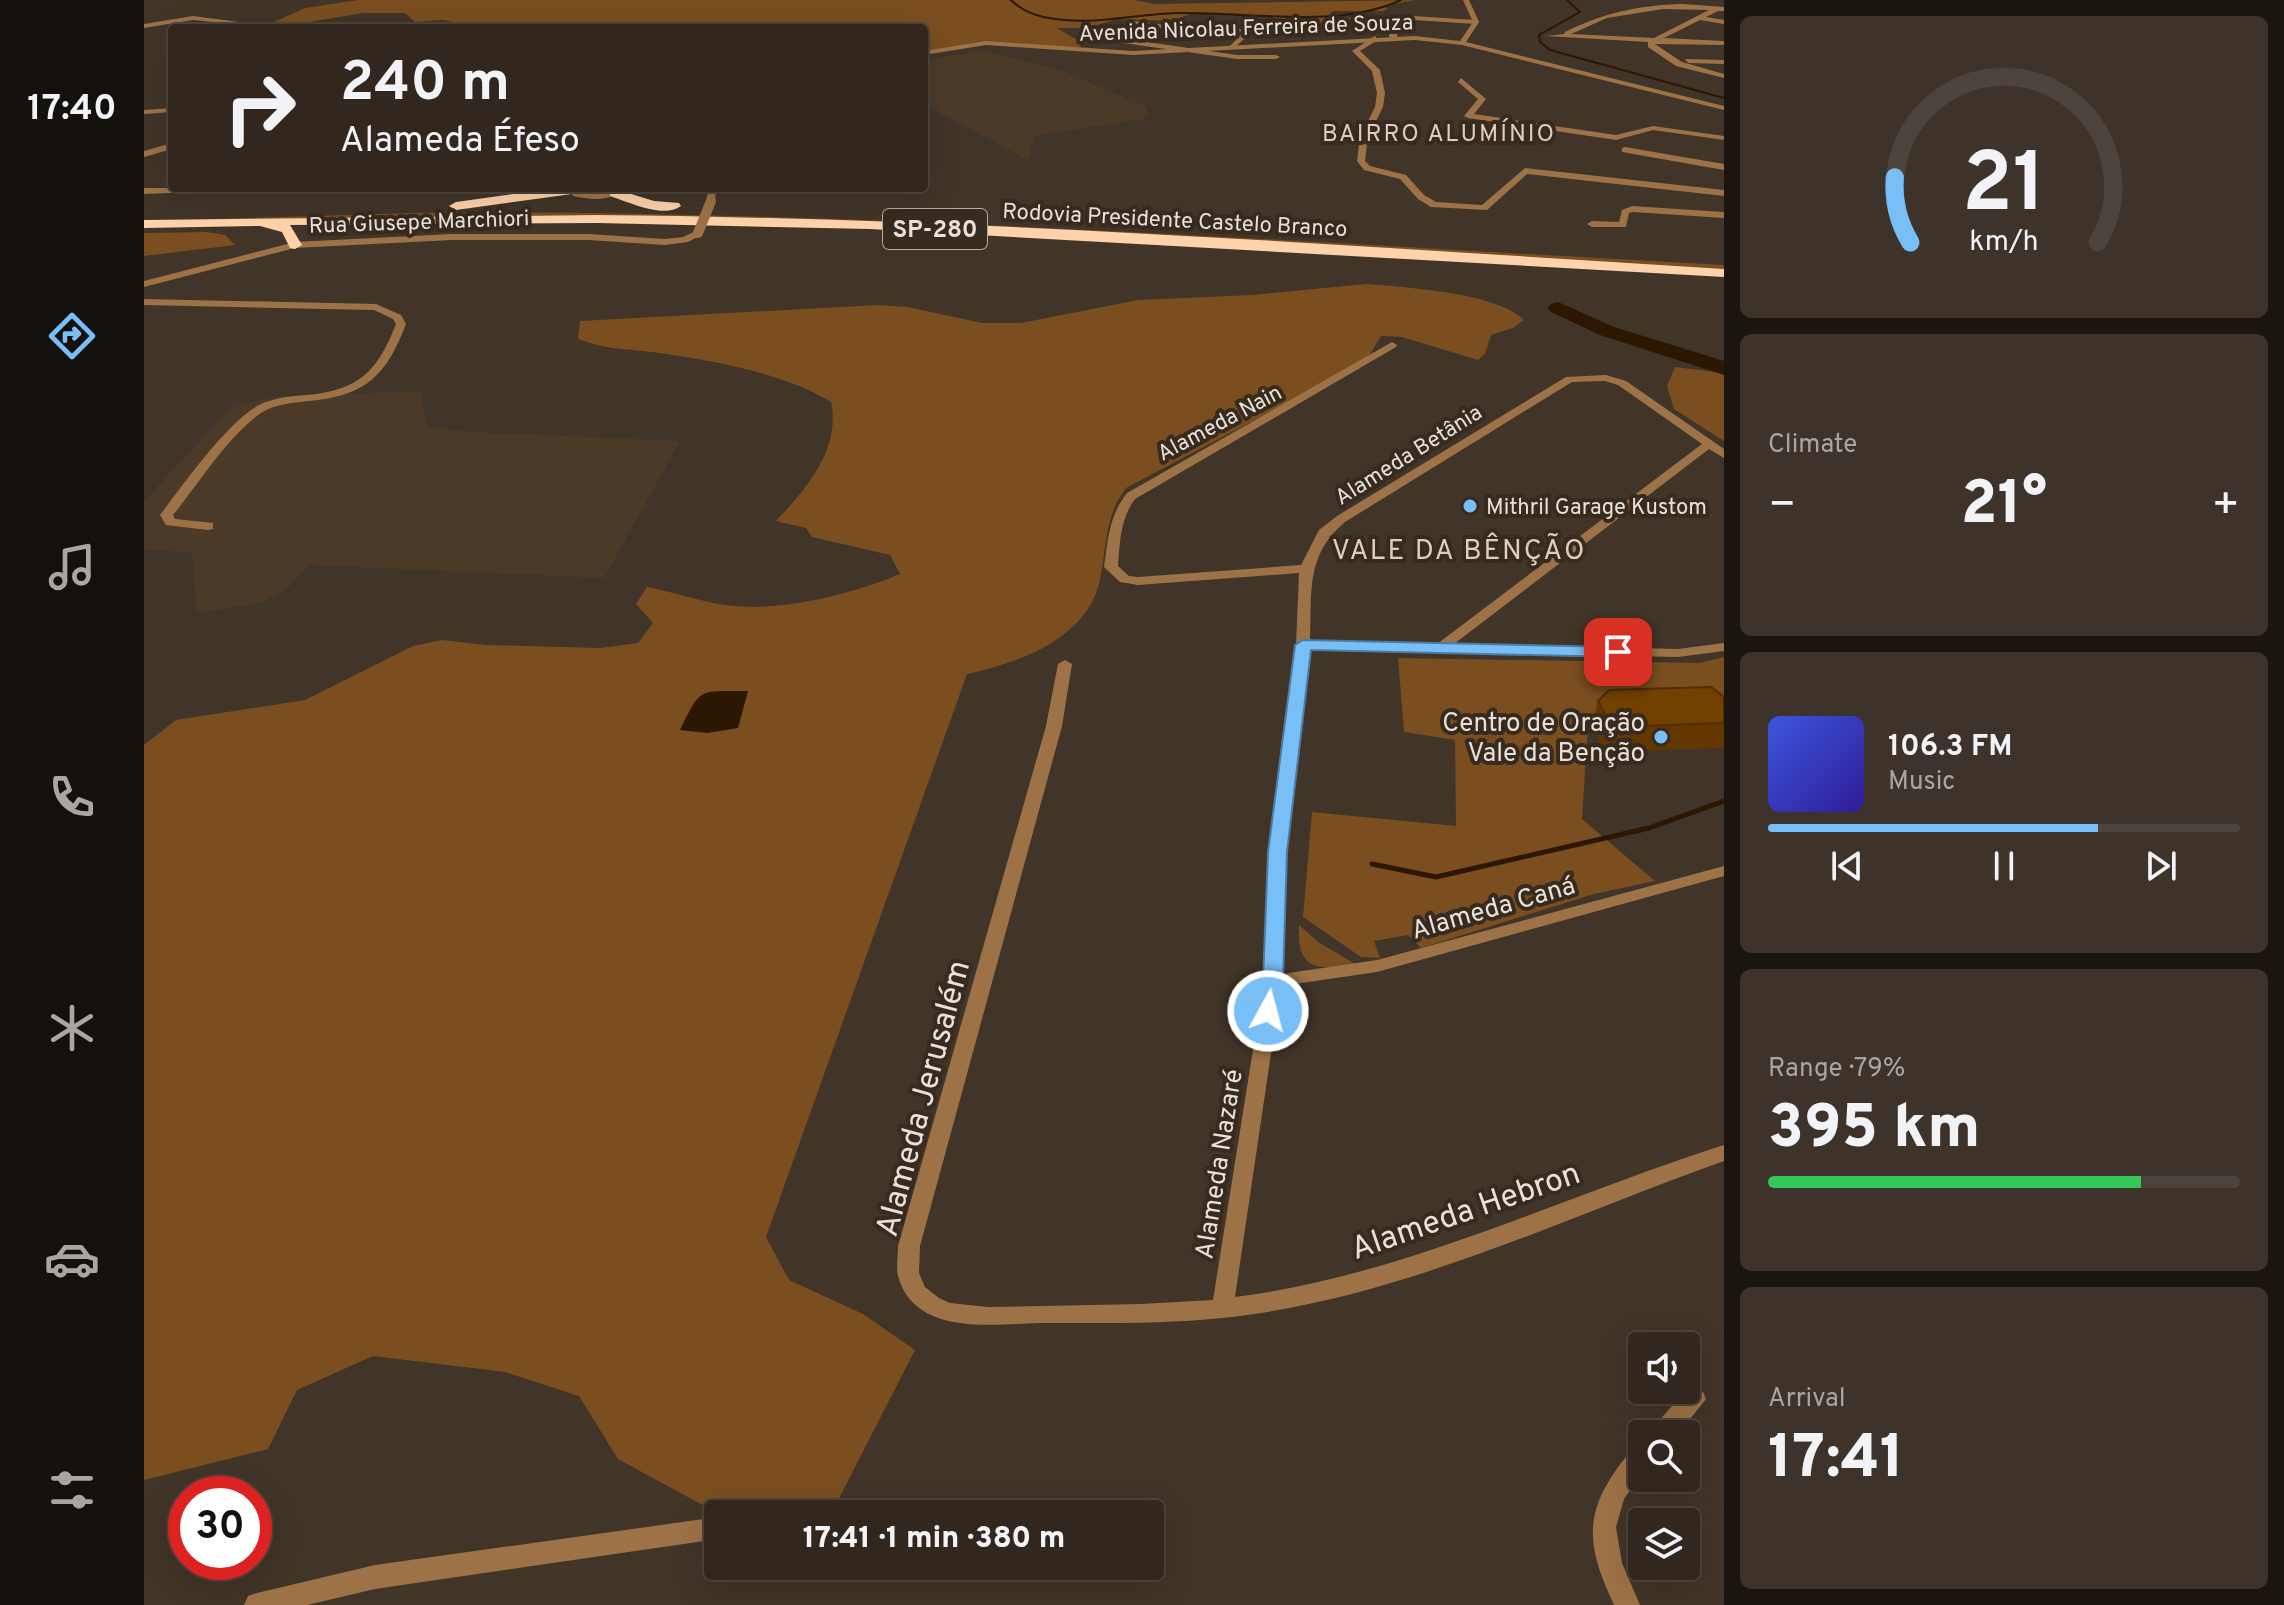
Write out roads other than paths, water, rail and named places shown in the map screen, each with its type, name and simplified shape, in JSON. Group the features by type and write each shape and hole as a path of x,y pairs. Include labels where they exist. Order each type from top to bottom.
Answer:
{"highway":[{"path":"271,212 445,207 552,192"},
{"path":"621,192 653,205 844,215"},
{"name":"Rodovia Presidente Castelo Branco","path":"144,215 532,209 844,215 1719,261"},
{"path":"340,244 350,227 409,219"},
{"name":"Rodovia Presidente Castelo Branco","path":"144,224 409,219 660,219 861,225 1724,273"},
{"path":"248,222 288,229 295,245"}],"street":[{"path":"1466,0 1476,22"},
{"path":"1573,37 1567,33 1600,18 1629,10 1668,5 1721,8"},
{"path":"1721,8 1655,40 1651,45 1671,60 1724,76"},
{"path":"1393,37 1397,17 1476,22"},
{"path":"144,26 193,18 239,24"},
{"path":"1700,18 1724,22"},
{"path":"1462,43 1476,22"},
{"path":"1135,23 1198,31 1219,28 1249,31 1234,46"},
{"path":"1550,36 1724,43"},
{"name":"Avenida Nicolau Ferreira de Souza","path":"928,52 986,43 1110,54 1393,37 1462,43 1724,108"},
{"path":"1375,38 1356,51 1376,70 1381,93 1379,107 1364,137 1361,161 1367,168 1403,177 1427,202 1471,210 1484,208 1525,171 1724,193"},
{"path":"1119,40 1237,57 1276,57"},
{"path":"1671,60 1724,62"},
{"path":"1461,80 1482,99 1468,116 1616,138 1642,131 1724,139"},
{"path":"144,112 168,110"},
{"path":"144,154 168,147"},
{"path":"1625,150 1724,167"},
{"path":"144,191 168,190"},
{"path":"579,192 588,197 614,192"},
{"name":"Rua Giusepe Marchiori","path":"144,284 295,245 477,237 685,240 698,233 712,192"},
{"path":"1592,224 1623,225 1627,210 1724,215"},
{"path":"144,302 368,306 388,311 401,324 370,380 360,388 337,396 291,399 257,411 166,515 171,522 208,526"},
{"name":"Alameda Nain","path":"1306,569 1138,581 1125,579 1111,567 1116,524 1131,496 1392,345"},
{"name":"Alameda Betânia","path":"1303,645 1306,569 1324,533 1341,519 1555,385 1590,376 1622,383 1709,444"},
{"path":"1440,648 1709,444 1724,454"},
{"path":"1303,645 1678,653 1724,647"},
{"name":"Alameda Nazaré","path":"1222,1309 1273,981 1278,852 1303,645"},
{"name":"Alameda Jerusalém","path":"1065,664 1054,726 909,1246 909,1277 923,1299 951,1314 1222,1309"},
{"name":"Alameda Caná","path":"1273,981 1377,966 1724,871"},
{"name":"Alameda Hebron","path":"1222,1309 1300,1296 1475,1245 1724,1153"},
{"path":"1676,1420 1690,1404"},
{"path":"1627,1605 1608,1566 1602,1519 1628,1472"},
{"path":"257,1605 375,1577 704,1530"}],"waterway":[{"path":"1011,0 1037,15 1070,21 1177,13 1320,17 1376,9 1401,0"},
{"path":"1567,0 1580,12 1539,35 1540,42 1550,50 1724,98"},
{"path":"1558,308 1607,331 1724,368"},
{"path":"1372,864 1436,877 1649,828 1724,801"}],"place":[{"name":"Mithril Garage Kustom","path":"1470,506"},
{"name":"Centro de Oração Vale da Benção","path":"1661,737"}],"district":[{"name":"BAIRRO ALUMÍNIO","path":"1439,133"},
{"name":"VALE DA BÊNÇÃO","path":"1459,549"}]}
